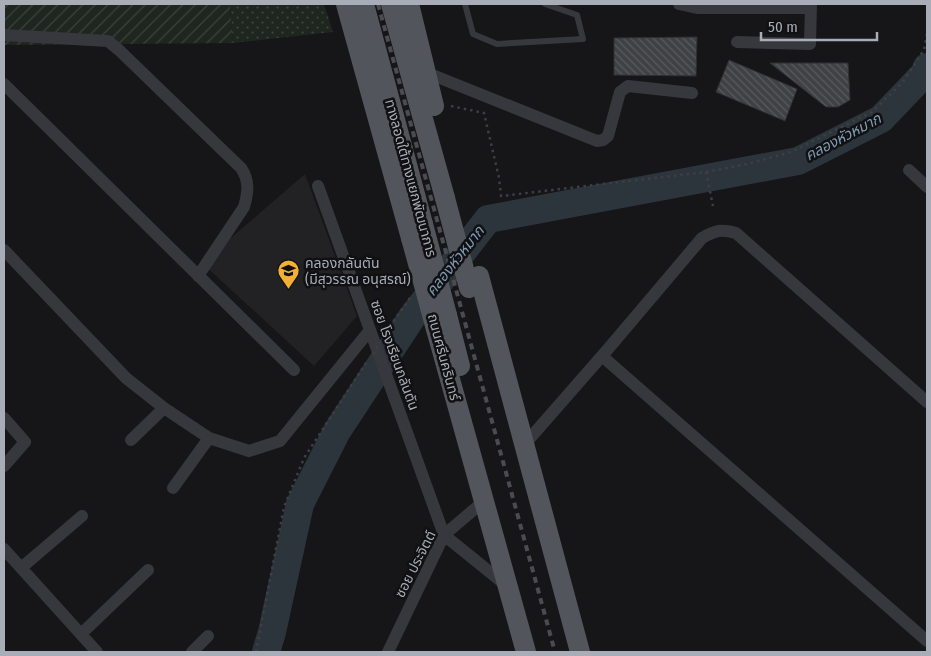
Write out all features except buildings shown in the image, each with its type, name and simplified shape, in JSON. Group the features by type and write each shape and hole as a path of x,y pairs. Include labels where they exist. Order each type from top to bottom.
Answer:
{"main road":[{"name":"ถนนศรีนครินทร์","path":"346,4 417,231 442,322 467,442 526,652"},
{"name":"ทางลอดใต้ทางแยกพัฒนาการ","path":"364,4 417,231"},
{"name":"ทางลอดใต้ทางแยกพัฒนาการ","path":"407,5 450,192"},
{"path":"407,5 432,102 450,192 474,282 522,436 580,652"}],"street":[{"path":"679,4 697,8 811,6 810,44 737,42"},
{"path":"4,35 108,42 120,50 241,168 248,182 247,198 244,207 198,276"},
{"path":"425,72 597,141 608,136 620,92 623,88 628,86 692,92"},
{"path":"4,84 294,370"},
{"path":"909,170 927,187"},
{"name":"ซอย โรงเรียนกลันตัน","path":"318,186 444,535"},
{"path":"522,436 602,356 702,238 713,232 723,230 736,233 927,402"},
{"path":"4,250 126,378 164,408 209,438 249,450 280,441 370,330"},
{"path":"602,356 927,641"},
{"path":"131,440 164,408"},
{"path":"4,418 25,442 4,466"},
{"path":"173,488 209,438"},
{"name":"ซอย ประจิตต์","path":"388,652 444,535 484,501"},
{"path":"21,568 82,516"},
{"path":"444,535 508,588"},
{"path":"4,549 97,652"},
{"path":"81,634 148,570"},
{"path":"192,652 208,636"}],"lane":[{"path":"465,4 473,34 497,44 583,39 577,15 545,4"}],"path":[{"path":"432,102 484,113 499,178 501,196 706,172 791,152 872,112 902,83 924,50 927,34"},
{"path":"706,172 714,206"},
{"path":"386,333 413,292"},
{"path":"256,652 284,507 291,486 304,458 367,362"}],"shaded area":[{"path":"4,4 230,4 233,43 4,45"},
{"path":"230,4 324,4 333,32 233,43"},
{"name":"คลองกลันตัน (มีสุวรรณ อนุสรณ์)","path":"305,174 357,316 314,366 202,263"}],"waterway":[{"name":"คลองหัวหมาก","path":"266,652 300,504 337,431 412,317 488,219 798,161 881,119 925,73 927,67"}],"railway":[{"path":"378,4 555,652"}],"place":[{"name":"คลองกลันตัน (มีสุวรรณ อนุสรณ์)","path":"289,290"}]}
